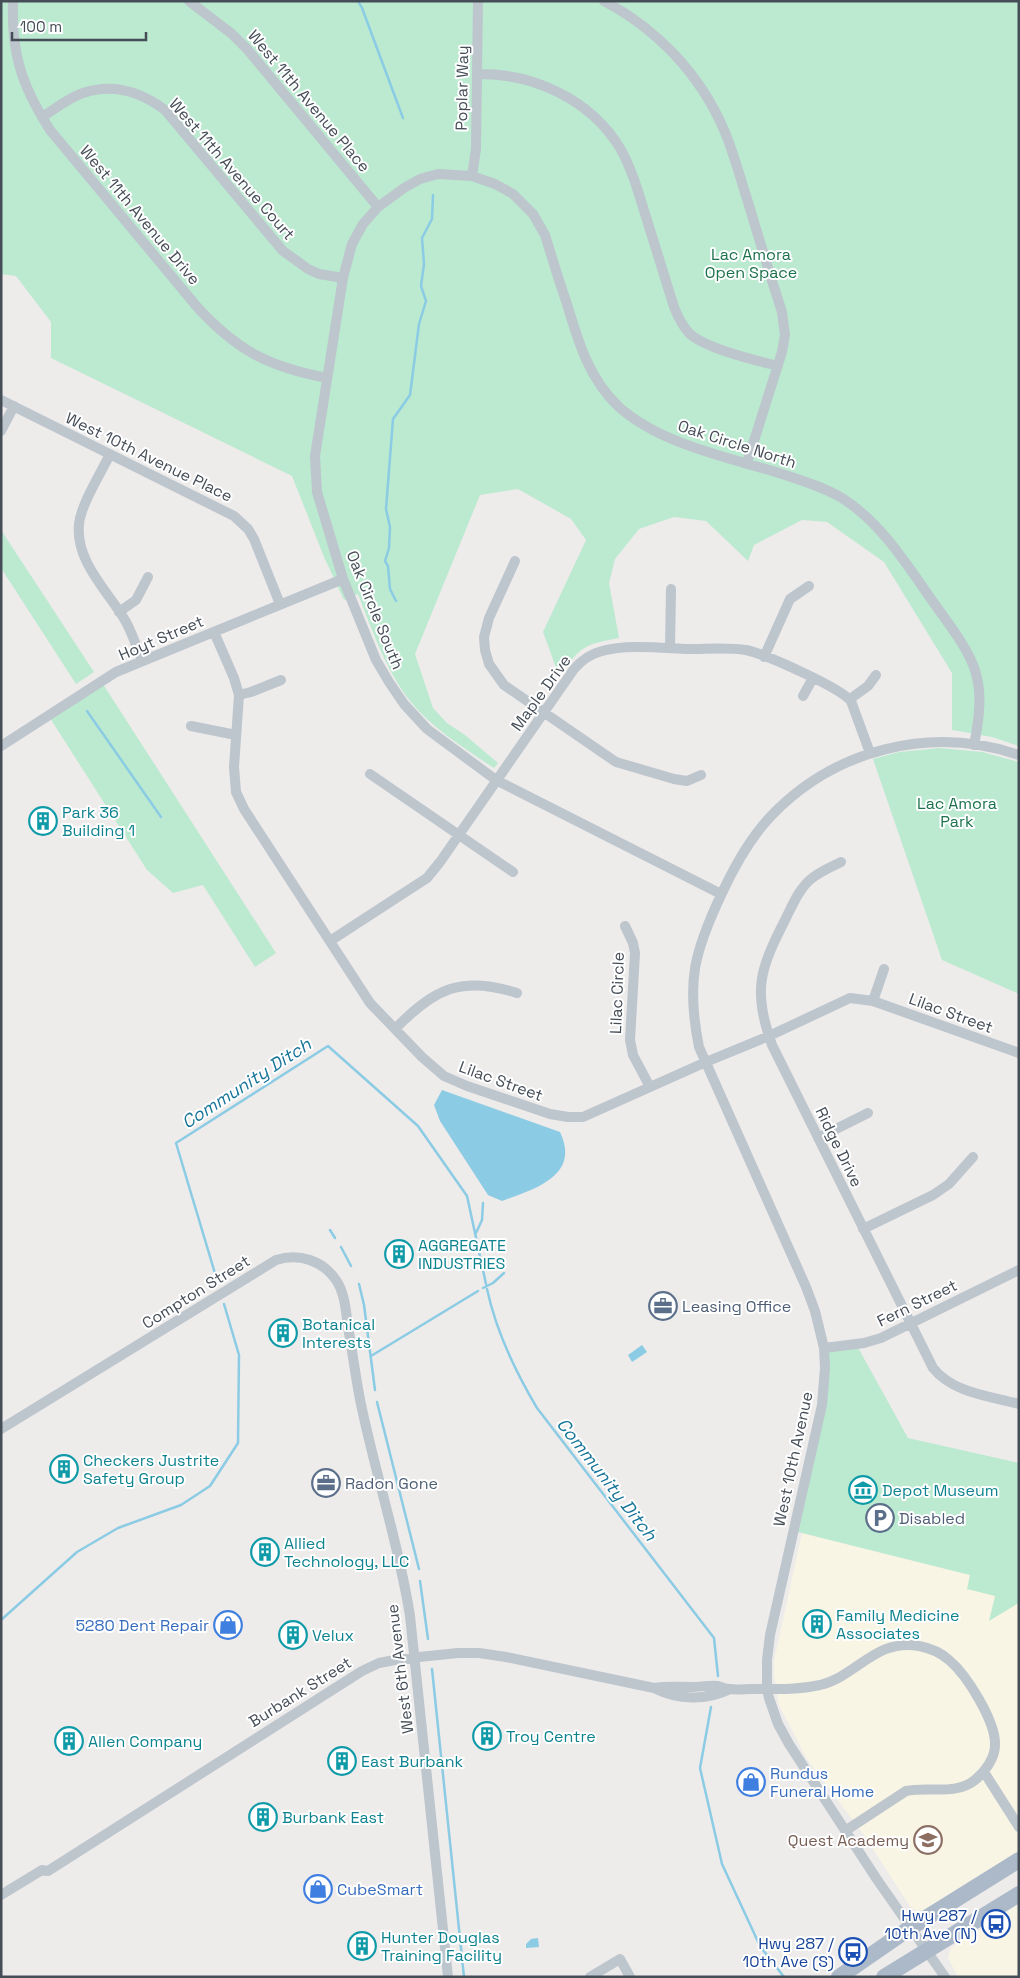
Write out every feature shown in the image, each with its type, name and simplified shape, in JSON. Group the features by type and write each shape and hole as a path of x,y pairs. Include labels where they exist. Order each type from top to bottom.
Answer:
{"main road":[{"path":"838,1977 910,1928 1013,1863"},
{"path":"884,1977 1019,1894"}],"street":[{"name":"West 11th Avenue Drive","path":"13,1 13,38 18,63 29,94 50,130 217,329 237,345 263,360 298,373 327,378"},
{"name":"West 11th Avenue Place","path":"189,1 232,34 247,49 378,207"},
{"name":"Poplar Way","path":"472,176 476,149 478,1"},
{"path":"604,1 633,19 668,47 690,72 718,116 729,144 782,312 785,335 778,366 747,463"},
{"path":"477,74 509,76 537,83 565,96 593,116 615,141 632,172 674,307 683,326 692,336 708,344 778,366"},
{"name":"West 11th Avenue Court","path":"42,117 73,97 106,88 120,89 144,96 165,110 283,251 308,269 319,274 344,278"},
{"name":"Oak Circle South","path":"472,176 438,174 420,179 404,188 378,207 363,224 352,244 344,278 314,456 317,492 343,579 376,660 404,704 427,729 496,780 721,894"},
{"name":"Oak Circle North","path":"472,176 495,184 513,194 527,206 539,223 545,235 584,356 598,382 612,399 635,420 658,434 805,481 841,498 866,516 891,542 960,640 974,666 979,686 980,707 974,744"},
{"name":"West 10th Avenue Place","path":"1,400 219,508 242,523 254,539 280,604"},
{"path":"1,431 14,406"},
{"path":"110,454 82,512 79,523 79,536 84,557 130,630 142,661"},
{"path":"515,561 488,618 484,637 486,655 493,671 504,685 606,756 628,767 687,781 702,775"},
{"path":"119,612 136,600 148,577"},
{"name":"Hoyt Street","path":"1,746 106,678 142,661 343,579"},
{"path":"764,656 790,599 809,586"},
{"path":"670,648 671,589"},
{"name":"Lilac Street","path":"214,632 234,678 239,695 234,767 236,792 244,809 370,1003 444,1076 467,1086 550,1114 583,1117 850,998 873,1001 1019,1053"},
{"name":"Maple Drive","path":"330,941 427,878 574,669 590,656 612,648 738,649 764,656 834,687 850,699"},
{"path":"870,753 850,699 868,686 876,675"},
{"path":"803,696 813,678"},
{"path":"239,695 281,680"},
{"path":"191,726 236,735"},
{"name":"West 10th Avenue","path":"945,1977 845,1831 784,1736 767,1689 766,1660 770,1635 821,1415 825,1368 824,1348 815,1311 806,1288 699,1047 692,995 699,946 721,894 749,843 787,800 840,765 870,753 923,742 974,744 998,748 1019,755"},
{"path":"370,774 512,872"},
{"name":"Ridge Drive","path":"841,862 811,878 795,899 771,948 764,966 760,994 763,1020 768,1036 927,1360 944,1380 962,1389 1019,1404"},
{"name":"Lilac Circle","path":"625,926 633,943 635,953 630,1040 633,1055 650,1087"},
{"path":"873,1001 884,969"},
{"path":"395,1029 415,1009 445,990 475,985 491,986 517,994"},
{"path":"818,1138 868,1113"},
{"path":"863,1229 933,1195 961,1172 973,1157"},
{"name":"Compton Street","path":"1,1429 281,1258 296,1256 319,1264 335,1278 343,1296 354,1362"},
{"name":"Fern Street","path":"824,1348 870,1342 1019,1270"},
{"name":"West 6th Avenue","path":"354,1362 375,1467 403,1573 414,1657 448,1977"},
{"name":"Burbank Street","path":"1,1894 42,1870 48,1871 362,1671 385,1661 414,1657 458,1653 493,1654 654,1688 668,1686 718,1686 730,1689 786,1689 818,1685 838,1677 884,1649 899,1645 924,1647 939,1653 957,1668 989,1717 994,1730 995,1744 992,1757 984,1772"},
{"path":"845,1831 906,1791 960,1788 975,1780 984,1772 1019,1827"},
{"path":"1013,1863 1019,1851"},
{"path":"590,1977 620,1959 630,1977"}],"shaded area":[{"path":"802,1533 1006,1584 1019,1603 1019,1851 923,1910 916,1911 909,1905 864,1835 807,1759 779,1705 774,1675 774,1661"},
{"path":"1019,1904 1019,1977 958,1977 948,1958 951,1948"}],"green space":[{"name":"Lac Amora Open Space","path":"1,1 1019,1 1019,746 992,737 952,730 952,673 884,562 827,522 802,520 754,545 748,561 706,521 674,517 639,529 615,559 609,583 619,638 584,648 573,658 559,676 543,632 586,540 571,519 518,489 480,495 415,654 433,708 447,723 465,735 498,763 494,768 449,738 419,711 401,689 380,649 358,594 344,600 324,557 292,476 51,358 51,322 16,276 1,274"},
{"path":"1,530 94,672 76,684 1,568"},
{"path":"101,681 276,953 255,967 203,885 173,893 147,870 48,715"},
{"name":"Lac Amora Park","path":"940,748 982,752 1019,762 1019,994 942,960 873,759 899,752"},
{"path":"856,1344 908,1438 1019,1463 1019,1603 989,1621 995,1596 967,1589 970,1575 794,1531 821,1415 824,1348"}],"water":[{"path":"442,1090 560,1132 565,1147 564,1160 559,1170 540,1185 502,1201 488,1195 440,1121 434,1105"},
{"path":"642,1345 647,1352 632,1362 628,1355"},
{"path":"538,1938 539,1947 526,1948 526,1944 531,1939"}],"waterway":[{"path":"358,1 403,118"},
{"path":"396,601 390,589 388,566 385,561 389,548 390,527 386,509 393,419 410,395 419,324 426,301 421,286 424,264 422,238 432,219 433,195"},
{"path":"87,711 161,817"},
{"name":"Community Ditch","path":"217,1280 176,1143 328,1046 418,1126 467,1196 486,1284"},
{"path":"476,1233 482,1220 483,1203"},
{"path":"330,1230 335,1238"},
{"path":"341,1247 351,1266"},
{"path":"483,1288 493,1283 504,1273"},
{"path":"359,1284 364,1305 375,1390"},
{"name":"Community Ditch","path":"487,1289 507,1350 537,1408 714,1638 718,1676"},
{"path":"371,1356 478,1291"},
{"name":"Community Ditch","path":"1,1620 77,1552 118,1528 181,1505 210,1486 238,1443 239,1355 224,1304"},
{"path":"377,1402 419,1569"},
{"path":"420,1581 428,1639"},
{"path":"432,1669 464,1977"},
{"name":"Community Ditch","path":"711,1707 700,1768 722,1864 760,1946 784,1977"}],"place":[{"name":"Park 36 Building 1","path":"43,821"},
{"name":"AGGREGATE INDUSTRIES","path":"399,1254"},
{"name":"Leasing Office","path":"663,1306"},
{"name":"Botanical Interests","path":"283,1333"},
{"name":"Checkers Justrite Safety Group","path":"64,1469"},
{"name":"Radon Gone","path":"326,1483"},
{"name":"Depot Museum","path":"863,1490"},
{"name":"Disabled","path":"880,1518"},
{"name":"Allied Technology, LLC","path":"265,1552"},
{"name":"Family Medicine Associates","path":"817,1624"},
{"name":"5280 Dent Repair","path":"228,1625"},
{"name":"Velux","path":"293,1635"},
{"name":"Troy Centre","path":"487,1736"},
{"name":"Allen Company","path":"69,1741"},
{"name":"East Burbank","path":"342,1761"},
{"name":"Rundus Funeral Home","path":"751,1782"},
{"name":"Burbank East","path":"263,1817"},
{"name":"Quest Academy","path":"928,1840"},
{"name":"CubeSmart","path":"318,1889"},
{"name":"Hwy 287 / 10th Ave (N)","path":"996,1924"},
{"name":"Hunter Douglas Training Facility","path":"362,1946"},
{"name":"Hwy 287 / 10th Ave (S)","path":"853,1952"}]}
